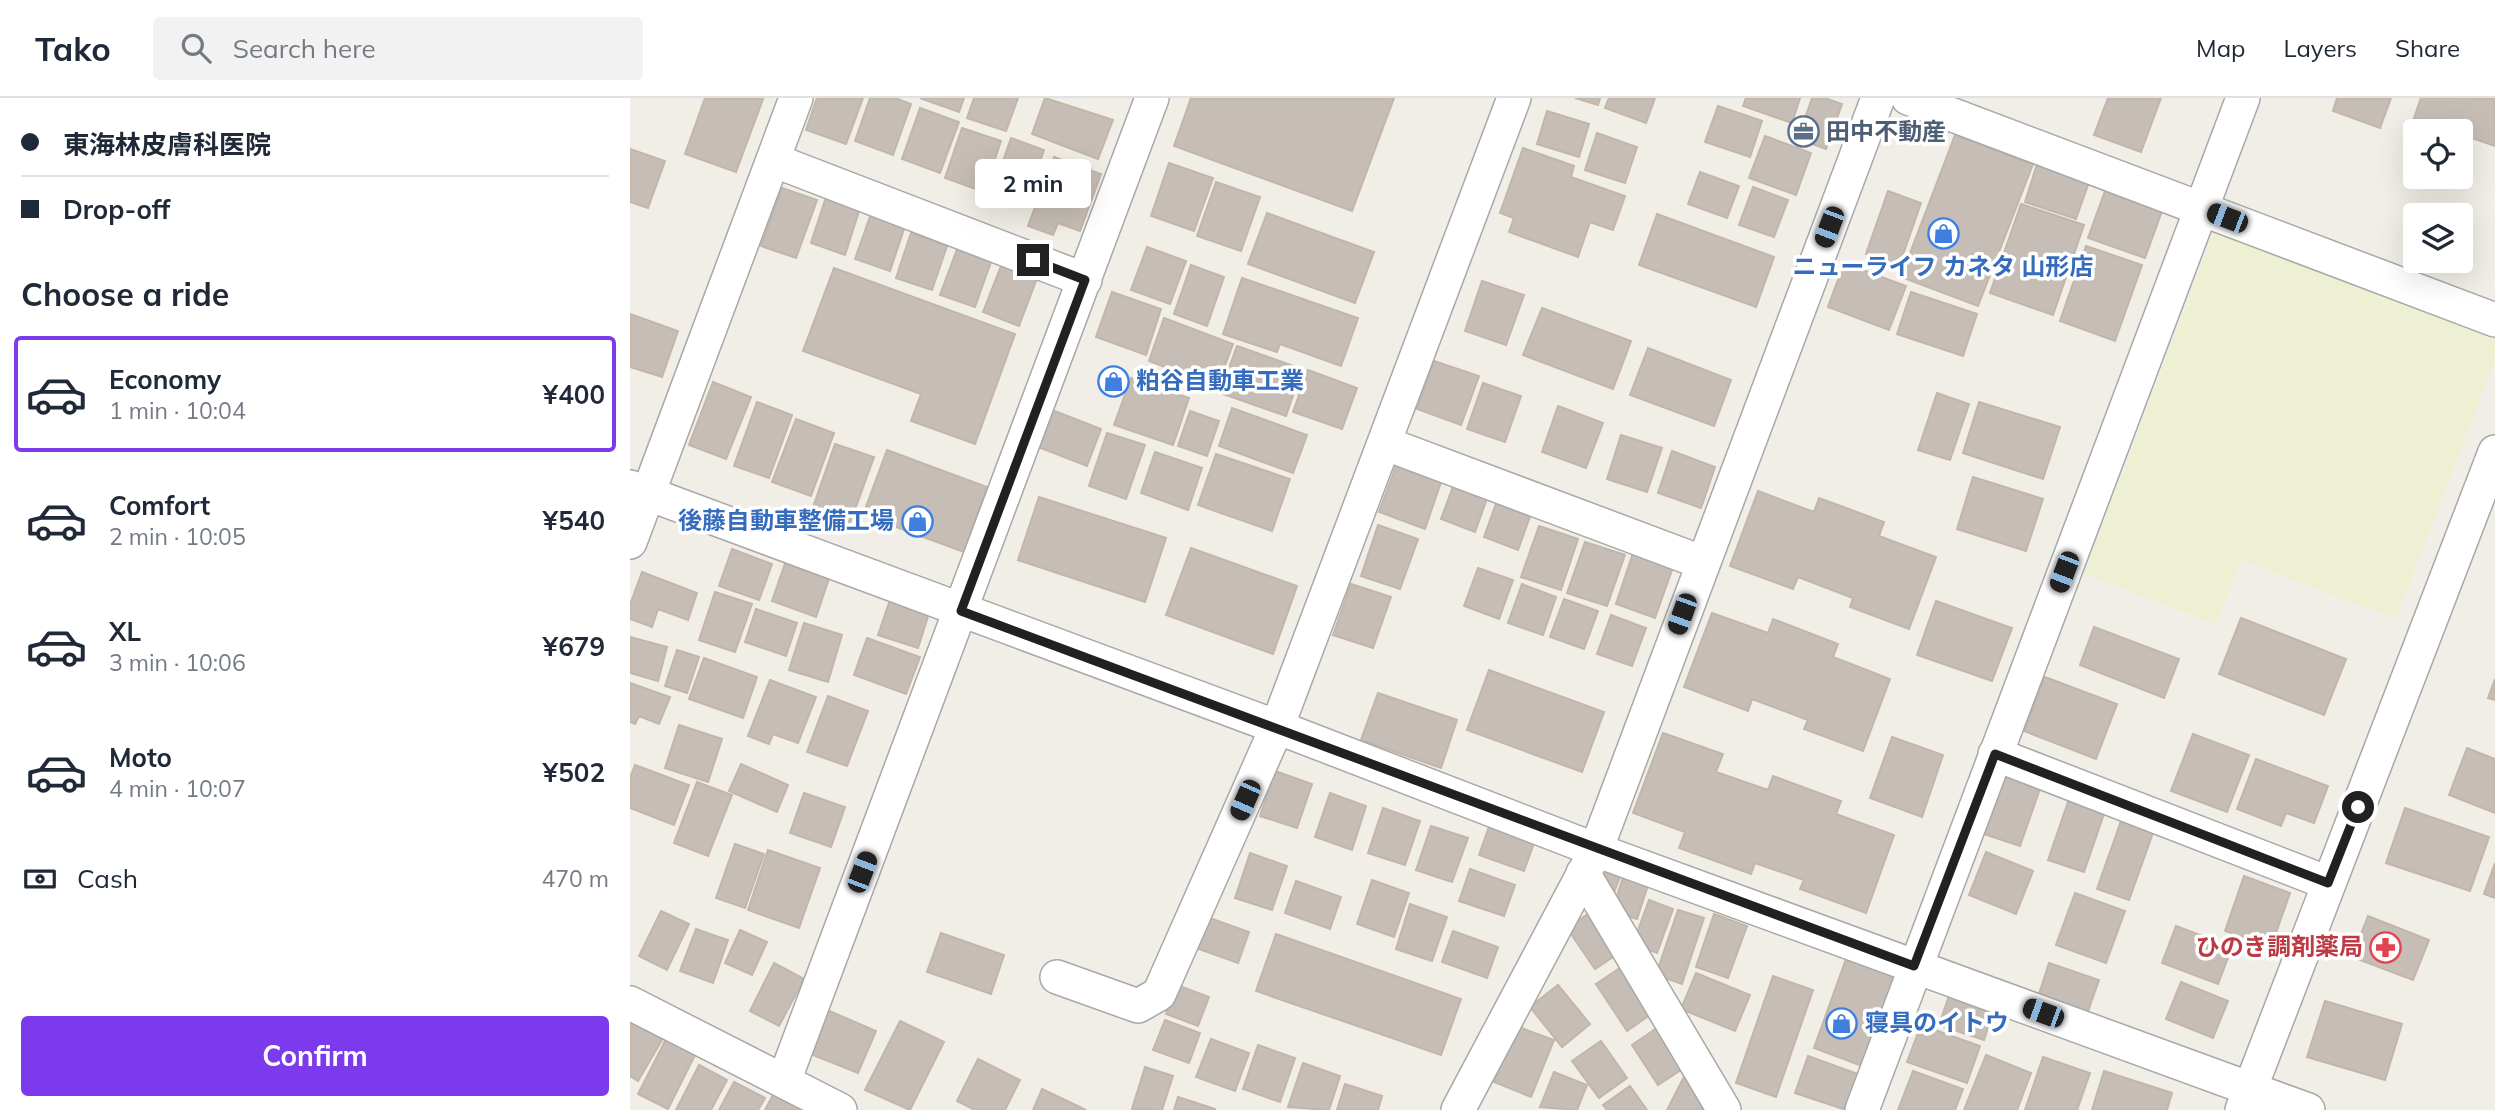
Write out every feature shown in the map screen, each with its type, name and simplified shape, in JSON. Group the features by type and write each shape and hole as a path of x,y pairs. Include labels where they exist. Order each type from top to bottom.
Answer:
{"street":[{"path":"630,542 639,490 774,160 796,98"},
{"path":"784,1081 1153,98"},
{"path":"1057,977 1138,1006 1159,994 1277,727 1514,98"},
{"path":"1458,1110 1589,861 1878,98"},
{"path":"1908,98 2495,320"},
{"path":"1862,1110 2243,98"},
{"path":"774,160 1085,280"},
{"path":"1384,443 1701,562"},
{"path":"2246,1099 2495,452"},
{"path":"639,490 1277,727 1589,861 1914,966 2246,1099 2308,1110"},
{"path":"1995,754 2328,883"},
{"path":"1589,861 1724,1110"},
{"path":"630,1003 840,1110"}],"green space":[{"path":"2214,232 2495,339 2495,360 2396,619 2241,560 2216,624 2084,574"}],"building":[{"path":"705,98 763,99 736,172 685,154"},
{"path":"817,98 863,98 846,144 806,130"},
{"path":"870,98 895,98 911,104 893,155 855,141"},
{"path":"920,98 964,98 959,112"},
{"path":"974,98 1018,98 1006,131 967,118"},
{"path":"1045,98 1113,120 1098,159 1032,134"},
{"path":"1191,98 1394,98 1352,211 1174,146"},
{"path":"1575,98 1600,98 1598,105"},
{"path":"1609,98 1655,98 1646,123 1605,108"},
{"path":"1746,98 1800,98 1792,123 1743,106"},
{"path":"1812,98 1825,98 1842,104 1826,149 1798,139"},
{"path":"2108,98 2161,98 2141,152 2094,135"},
{"path":"2337,98 2391,98 2380,128 2333,111"},
{"path":"2421,98 2495,98 2495,146 2473,138 2473,119 2414,118"},
{"path":"1718,106 1762,121 1750,157 1705,142"},
{"path":"920,108 959,122 940,173 902,159"},
{"path":"1547,111 1589,124 1579,157 1537,144"},
{"path":"962,128 1001,141 984,192 945,178"},
{"path":"1597,133 1637,147 1625,183 1585,170"},
{"path":"1955,135 2033,164 1978,306 1901,277"},
{"path":"1765,136 1811,153 1796,195 1749,178"},
{"path":"1011,138 1044,150 1025,204 992,193"},
{"path":"1523,148 1574,166 1571,177 1625,196 1613,230 1590,222 1578,257 1509,232 1514,218 1500,213"},
{"path":"630,149 665,161 648,208 630,202"},
{"path":"1054,157 1101,174 1080,231 1058,223 1053,235 1028,226"},
{"path":"2038,161 2090,179 2076,219 2025,202"},
{"path":"1169,163 1213,178 1194,231 1151,216"},
{"path":"1700,172 1739,186 1727,218 1688,204"},
{"path":"1216,182 1260,197 1241,251 1197,236"},
{"path":"1753,187 1788,200 1774,237 1739,225"},
{"path":"782,188 817,200 796,258 761,246"},
{"path":"1888,191 1921,203 1899,266 1866,254"},
{"path":"2105,191 2162,211 2145,258 2088,238"},
{"path":"827,194 861,205 845,255 811,243"},
{"path":"2021,204 2084,225 2053,315 1990,293"},
{"path":"873,208 907,220 890,271 855,259"},
{"path":"1267,213 1374,252 1355,303 1248,264"},
{"path":"1657,214 1774,257 1756,307 1639,265"},
{"path":"911,233 947,246 932,290 896,278"},
{"path":"959,244 993,256 975,307 940,295"},
{"path":"2086,246 2142,265 2115,341 2060,321"},
{"path":"1147,247 1186,261 1170,304 1131,290"},
{"path":"1844,263 1906,286 1889,330 1828,307"},
{"path":"1191,265 1224,277 1207,326 1174,314"},
{"path":"1001,266 1037,278 1019,326 983,312"},
{"path":"834,268 1015,334 975,444 911,421 921,394 803,351"},
{"path":"1242,278 1358,318 1341,366 1280,344 1277,352 1223,334"},
{"path":"1482,281 1524,295 1506,345 1465,331"},
{"path":"1112,292 1161,309 1146,355 1096,337"},
{"path":"1911,292 1977,314 1963,356 1897,334"},
{"path":"1542,308 1631,341 1613,389 1523,355"},
{"path":"630,314 678,331 662,377 630,367"},
{"path":"1164,318 1233,344 1217,387 1149,361"},
{"path":"1237,346 1302,369 1286,416 1220,393"},
{"path":"1648,348 1731,380 1714,426 1630,395"},
{"path":"1434,361 1479,376 1461,425 1417,409"},
{"path":"1308,370 1357,388 1342,429 1293,412"},
{"path":"1131,378 1189,398 1173,445 1114,425"},
{"path":"713,382 751,397 726,459 689,445"},
{"path":"1483,383 1521,396 1505,442 1467,429"},
{"path":"1937,393 1969,404 1950,460 1918,450"},
{"path":"757,402 792,415 769,478 734,466"},
{"path":"1979,402 2060,427 2043,479 1963,453"},
{"path":"1558,406 1603,423 1586,468 1542,452"},
{"path":"1232,408 1307,435 1293,473 1219,446"},
{"path":"1052,410 1101,429 1087,466 1038,447"},
{"path":"1190,411 1219,421 1207,456 1178,446"},
{"path":"796,419 834,433 811,496 772,482"},
{"path":"1107,433 1145,445 1126,499 1089,486"},
{"path":"1621,435 1662,448 1647,492 1607,479"},
{"path":"835,444 874,457 849,526 811,513"},
{"path":"887,450 987,487 964,552 863,515"},
{"path":"1672,451 1715,467 1701,508 1658,493"},
{"path":"1155,452 1202,468 1188,510 1141,493"},
{"path":"1216,454 1290,479 1272,531 1198,505"},
{"path":"1396,466 1441,482 1425,529 1379,512"},
{"path":"1973,477 2043,499 2026,551 1957,529"},
{"path":"1455,481 1489,493 1475,532 1441,519"},
{"path":"1758,491 1814,512 1819,498 1884,522 1879,536 1936,557 1909,629 1850,607 1853,598 1798,577 1793,589 1730,566"},
{"path":"1039,497 1166,538 1145,602 1018,560"},
{"path":"1498,498 1532,511 1518,550 1484,537"},
{"path":"1378,525 1418,539 1400,589 1361,576"},
{"path":"1539,526 1578,539 1561,590 1521,577"},
{"path":"1585,542 1625,555 1607,606 1567,593"},
{"path":"1191,548 1297,586 1273,654 1166,615"},
{"path":"732,549 772,564 759,600 719,586"},
{"path":"1633,553 1673,567 1655,618 1616,604"},
{"path":"788,555 832,570 816,617 772,601"},
{"path":"1478,568 1513,580 1499,619 1464,606"},
{"path":"642,572 697,593 688,620 658,609 652,627 630,619 630,605"},
{"path":"1351,584 1391,597 1373,648 1333,635"},
{"path":"1522,584 1556,597 1543,635 1508,623"},
{"path":"715,592 752,604 735,652 699,640"},
{"path":"892,594 931,607 918,648 878,635"},
{"path":"1564,599 1598,611 1584,649 1550,637"},
{"path":"1936,601 2012,628 1992,681 1917,655"},
{"path":"756,609 797,623 786,656 745,642"},
{"path":"1712,613 1768,633 1773,619 1838,644 1833,657 1890,679 1863,751 1804,729 1808,720 1752,699 1748,711 1684,687"},
{"path":"1611,615 1646,628 1632,666 1597,654"},
{"path":"2241,618 2346,659 2324,715 2219,674"},
{"path":"804,623 842,635 828,682 789,670"},
{"path":"2094,627 2179,659 2164,698 2080,665"},
{"path":"630,637 667,647 658,681 630,673"},
{"path":"867,638 920,657 906,694 854,675"},
{"path":"677,650 699,657 687,693 665,686"},
{"path":"704,658 757,677 743,718 689,699"},
{"path":"1489,670 1604,712 1582,772 1467,730"},
{"path":"2045,677 2117,704 2096,759 2024,731"},
{"path":"2495,679 2495,700 2488,698"},
{"path":"770,680 816,697 798,743 773,734 769,744 748,736"},
{"path":"630,683 670,697 659,724 639,716 635,724 630,722"},
{"path":"1378,693 1457,720 1441,768 1361,740"},
{"path":"828,696 868,711 847,766 807,752"},
{"path":"679,725 722,739 708,782 665,768"},
{"path":"1663,733 1723,754 1716,772 1768,790 1773,776 1841,801 1836,814 1894,835 1866,913 1800,889 1804,880 1755,863 1751,874 1679,848 1685,832 1633,813"},
{"path":"2193,734 2249,755 2227,812 2171,791"},
{"path":"1892,737 1943,755 1922,817 1870,798"},
{"path":"2467,748 2495,759 2495,813 2449,795"},
{"path":"2256,759 2328,786 2314,823 2286,813 2281,826 2237,809"},
{"path":"741,764 788,785 777,812 729,791"},
{"path":"635,765 689,785 674,825 630,808 630,778"},
{"path":"1275,771 1312,784 1297,828 1260,816"},
{"path":"2005,774 2041,786 2020,846 1984,834"},
{"path":"697,782 732,795 708,856 674,843"},
{"path":"804,793 845,807 831,847 790,833"},
{"path":"1330,793 1366,806 1352,850 1315,837"},
{"path":"2069,799 2105,811 2084,872 2048,860"},
{"path":"1383,808 1420,821 1405,865 1368,853"},
{"path":"2405,808 2489,837 2470,891 2386,863"},
{"path":"2122,818 2154,830 2129,900 2097,889"},
{"path":"1490,824 1535,840 1524,871 1479,855"},
{"path":"1431,826 1468,838 1452,882 1416,870"},
{"path":"735,844 764,854 745,908 716,898"},
{"path":"768,850 820,868 799,928 748,910"},
{"path":"1986,852 2033,871 2016,914 1969,895"},
{"path":"1250,853 1287,866 1272,910 1235,898"},
{"path":"1606,863 1623,869 1613,895 1597,889"},
{"path":"2495,863 2495,898 2484,894"},
{"path":"1626,868 1651,876 1637,919 1612,911"},
{"path":"1470,869 1515,885 1504,916 1459,901"},
{"path":"2244,876 2290,893 2271,947 2225,931"},
{"path":"1372,880 1409,893 1394,937 1357,924"},
{"path":"1296,881 1341,897 1330,929 1285,913"},
{"path":"2075,893 2125,911 2106,963 2056,945"},
{"path":"1649,900 1673,909 1657,953 1633,944"},
{"path":"1410,904 1447,917 1432,961 1396,949"},
{"path":"1678,910 1704,918 1682,984 1656,975"},
{"path":"661,911 689,924 667,970 639,956"},
{"path":"1591,912 1619,953 1595,969 1567,928"},
{"path":"1714,914 1747,926 1728,978 1696,967"},
{"path":"1204,916 1249,932 1238,963 1193,947"},
{"path":"2368,916 2429,940 2413,980 2352,957"},
{"path":"2176,926 2232,947 2218,984 2162,963"},
{"path":"696,929 728,940 713,983 680,971"},
{"path":"740,930 767,942 752,975 725,963"},
{"path":"1453,931 1498,947 1487,978 1442,962"},
{"path":"941,933 1004,955 991,994 927,972"},
{"path":"1276,934 1461,999 1441,1055 1256,991"},
{"path":"1846,959 1895,977 1862,1066 1814,1048"},
{"path":"774,963 804,979 779,1026 750,1011"},
{"path":"2049,963 2099,980 2087,1014 2038,997"},
{"path":"1623,966 1654,1012 1627,1031 1596,984"},
{"path":"1696,973 1750,995 1735,1031 1681,1009"},
{"path":"1773,976 1813,990 1776,1097 1736,1083"},
{"path":"2181,982 2228,1001 2213,1038 2166,1019"},
{"path":"1177,985 1209,997 1198,1026 1166,1014"},
{"path":"1558,985 1590,1024 1562,1047 1530,1007"},
{"path":"1951,990 1995,1006 1984,1040 1939,1025"},
{"path":"2325,1001 2402,1024 2385,1080 2307,1057"},
{"path":"827,1010 876,1031 858,1073 808,1053"},
{"path":"1165,1020 1200,1033 1189,1063 1153,1050"},
{"path":"633,1021 663,1038 638,1081 630,1076 630,1027"},
{"path":"900,1021 944,1042 910,1110 865,1090"},
{"path":"1921,1025 1980,1046 1967,1083 1907,1062"},
{"path":"1516,1026 1554,1040 1531,1097 1494,1082"},
{"path":"1657,1028 1684,1068 1658,1085 1632,1045"},
{"path":"668,1035 698,1049 668,1109 638,1094"},
{"path":"1211,1039 1249,1053 1235,1091 1196,1077"},
{"path":"1601,1041 1627,1078 1599,1098 1572,1061"},
{"path":"1258,1045 1295,1058 1280,1102 1243,1089"},
{"path":"1986,1055 2031,1073 2017,1110 1964,1110"},
{"path":"1808,1056 1858,1074 1846,1110 1795,1093"},
{"path":"2043,1057 2090,1073 2077,1110 2025,1110"},
{"path":"978,1059 1020,1080 1005,1110 975,1110 957,1101"},
{"path":"1303,1063 1340,1076 1329,1110 1288,1107"},
{"path":"699,1065 727,1080 711,1110 676,1110"},
{"path":"1145,1067 1173,1076 1162,1110 1132,1109"},
{"path":"1913,1071 1963,1089 1955,1110 1898,1110"},
{"path":"2104,1071 2172,1093 2167,1110 2092,1110"},
{"path":"1554,1072 1587,1085 1577,1110 1540,1107"},
{"path":"1686,1073 1711,1110 1667,1110"},
{"path":"734,1082 765,1098 758,1110 719,1110"},
{"path":"1345,1084 1382,1096 1378,1110 1337,1110"},
{"path":"1630,1086 1647,1110 1607,1110 1603,1105"},
{"path":"1042,1089 1086,1110 1033,1110"},
{"path":"775,1091 810,1110 765,1110"},
{"path":"1178,1097 1215,1109 1215,1110 1174,1110"}],"place":[{"name":"田中不動産","path":"1803,132"},
{"name":"ニューライフ カネタ 山形店","path":"1943,233"},
{"name":"粕谷自動車工業","path":"1113,381"},
{"name":"後藤自動車整備工場","path":"917,521"},
{"name":"ひのき調剤薬局","path":"2386,947"},
{"name":"寝具のイトウ","path":"1842,1023"}],"route":[{"path":"1033,260 1085,280 961,611 1277,727 1595,850 1914,966 1995,754 2328,883 2358,807"}]}
